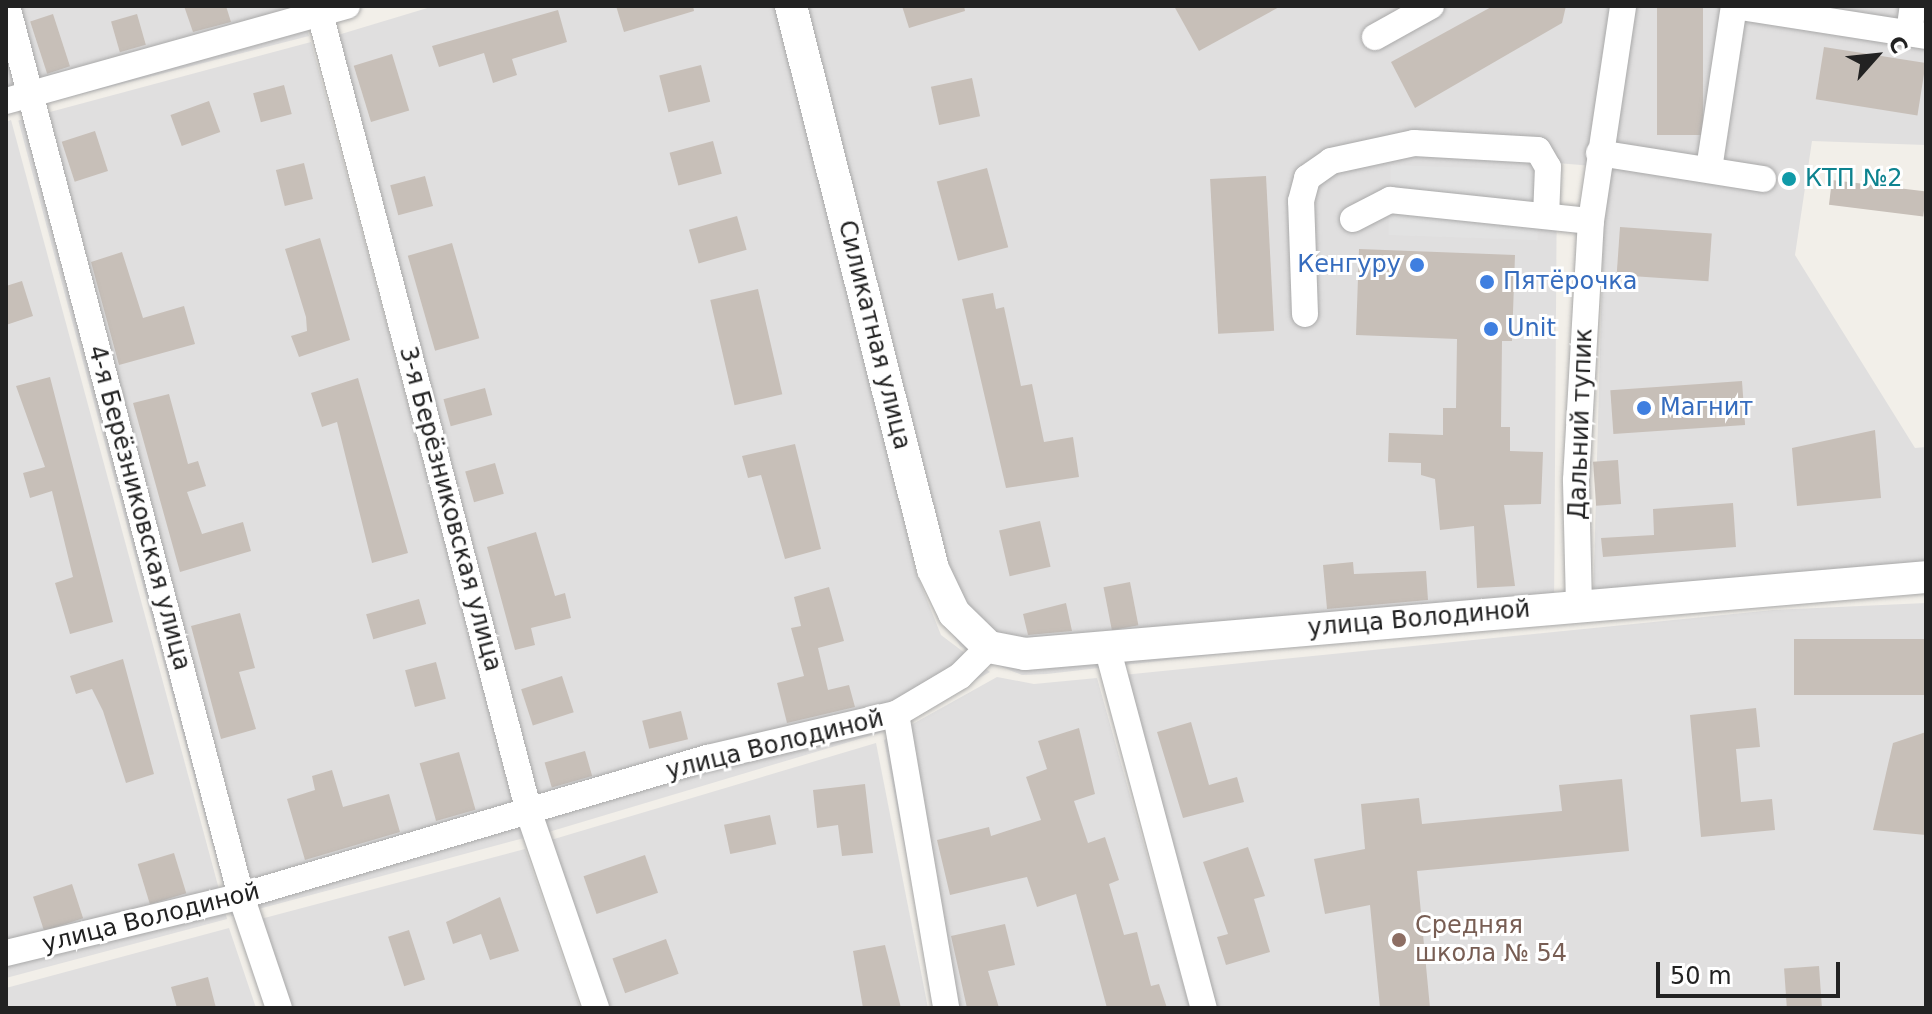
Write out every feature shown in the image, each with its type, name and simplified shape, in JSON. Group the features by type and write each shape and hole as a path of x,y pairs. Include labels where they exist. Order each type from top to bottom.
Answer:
{"street":[{"name":"4-я Берёзниковская улица","path":"7,6 18,98 241,896 279,1008"},
{"path":"18,98 320,10 347,6"},
{"name":"Силикатная улица","path":"791,6 933,569 954,613 989,647"},
{"path":"1375,37 1431,6"},
{"name":"Дальний тупик","path":"1579,605 1576,480 1591,221 1623,6"},
{"path":"1709,169 1734,6 1918,35 1913,6"},
{"name":"3-я Берёзниковская улица","path":"320,10 530,816 596,1008"},
{"path":"1305,314 1301,201 1307,178 1331,161 1414,143 1538,150 1548,167 1546,216"},
{"path":"1599,153 1763,179"},
{"path":"1353,219 1368,205 1390,200 1591,221"},
{"name":"улица Володиной","path":"6,953 241,896 530,816 708,758 896,714 960,676 989,647 1025,654 1926,577"},
{"path":"1107,647 1204,1008"},
{"path":"896,714 946,1008"}],"shaded area":[{"path":"6,6 299,6 309,36 16,111 6,88"},
{"path":"434,6 780,6 917,575 941,635 990,672 879,733 532,837 318,41"},
{"path":"788,6 1926,6 1926,145 1812,141 1795,255 1915,448 1926,447 1926,582 1593,605 1605,167 1557,163 1554,615 1047,674 1022,675 980,658 960,646 934,603"},
{"path":"311,42 524,838 232,916 18,120"},
{"path":"11,120 227,919 6,978 6,122"},
{"path":"1391,165 1540,170 1537,240 1389,235"},
{"path":"1926,603 1926,1008 1198,1008 1103,677 1773,610"},
{"path":"997,677 1034,684 1097,678 1190,1008 936,1008 884,740"},
{"path":"876,743 928,1008 590,1008 534,845"},
{"path":"525,849 580,1008 266,1008 238,925"},
{"path":"229,928 256,1008 6,1008 6,988"}],"building":[{"path":"184,6 226,6 231,22 193,32"},
{"path":"616,6 693,6 694,11 624,32"},
{"path":"902,6 964,6 965,11 909,28"},
{"path":"1174,6 1281,6 1199,51"},
{"path":"1493,6 1566,6 1562,23 1415,108 1391,62"},
{"path":"1657,6 1703,6 1703,135 1657,135"},
{"path":"558,10 567,42 512,59 517,75 493,83 484,53 439,67 432,46"},
{"path":"53,14 70,66 47,74 30,21"},
{"path":"137,14 146,45 120,52 111,21"},
{"path":"1824,47 1926,63 1917,115 1816,99"},
{"path":"392,54 409,110 371,122 354,66"},
{"path":"701,65 710,102 668,112 659,75"},
{"path":"972,78 980,116 939,125 931,87"},
{"path":"284,85 292,114 261,122 253,93"},
{"path":"209,101 220,132 182,146 170,115"},
{"path":"95,131 108,171 75,182 62,142"},
{"path":"713,141 722,174 678,185 670,153"},
{"path":"304,163 313,199 285,206 276,170"},
{"path":"987,168 1008,247 958,261 937,181"},
{"path":"425,176 433,206 398,215 390,185"},
{"path":"1266,176 1274,331 1218,334 1210,179"},
{"path":"1832,180 1926,192 1923,216 1829,205"},
{"path":"737,216 747,250 699,263 689,230"},
{"path":"1620,227 1712,233 1708,281 1617,275"},
{"path":"320,238 350,340 299,357 291,336 307,331 306,317 285,249"},
{"path":"452,243 479,338 435,351 408,256"},
{"path":"1359,249 1515,255 1512,341 1502,341 1501,427 1510,427 1510,451 1543,452 1541,504 1504,505 1515,586 1477,588 1474,526 1440,530 1435,479 1421,475 1421,463 1388,462 1389,433 1443,435 1443,408 1456,408 1457,339 1356,335"},
{"path":"122,252 143,318 184,306 195,344 119,365 91,262"},
{"path":"22,281 33,316 6,325 6,286"},
{"path":"758,289 782,394 735,405 710,300"},
{"path":"993,293 996,309 1004,307 1021,386 1032,384 1044,442 1073,437 1079,477 1006,488 962,299"},
{"path":"50,377 113,622 70,634 55,583 73,577 52,491 30,498 23,473 45,467 16,386"},
{"path":"358,378 408,553 372,563 337,422 322,427 311,393"},
{"path":"1742,381 1745,425 1613,434 1610,390"},
{"path":"485,388 492,415 451,426 443,399"},
{"path":"169,394 188,464 198,461 206,486 187,492 202,534 243,522 251,551 180,572 133,403"},
{"path":"1875,430 1881,498 1797,506 1792,448"},
{"path":"795,444 821,549 785,559 761,475 748,478 742,456"},
{"path":"1618,460 1621,504 1596,506 1593,462"},
{"path":"495,463 504,494 474,502 465,472"},
{"path":"1733,503 1736,547 1603,557 1601,538 1654,535 1653,509"},
{"path":"1040,521 1051,567 1010,576 999,530"},
{"path":"536,532 555,596 565,593 571,618 531,628 535,645 515,650 487,547"},
{"path":"1353,562 1354,574 1426,571 1428,600 1327,609 1323,565"},
{"path":"1130,582 1138,625 1112,630 1103,587"},
{"path":"829,587 844,641 818,648 828,690 849,685 855,707 787,723 777,683 804,676 791,628 801,626 794,597"},
{"path":"419,599 426,624 373,639 366,614"},
{"path":"1066,603 1072,631 1028,635 1023,614"},
{"path":"240,613 255,668 239,672 256,729 221,739 191,626"},
{"path":"1794,639 1926,639 1926,695 1794,695"},
{"path":"123,659 154,774 126,783 103,711 92,689 76,694 70,676"},
{"path":"436,662 446,699 415,707 405,670"},
{"path":"562,676 574,712 533,725 521,689"},
{"path":"1756,708 1760,747 1736,749 1741,802 1772,799 1775,830 1701,837 1690,715"},
{"path":"681,711 688,739 649,749 642,721"},
{"path":"1191,722 1209,785 1237,777 1244,802 1183,818 1157,732"},
{"path":"1079,728 1095,794 1074,801 1088,843 1105,837 1119,880 1109,884 1124,935 1137,932 1151,986 1159,984 1167,1008 1107,1008 1076,894 1037,907 1027,877 950,895 937,840 989,827 991,836 1041,820 1026,777 1047,769 1038,741"},
{"path":"1926,732 1926,835 1873,830 1893,743"},
{"path":"585,751 592,776 552,788 545,763"},
{"path":"459,752 476,810 436,821 420,763"},
{"path":"332,770 343,807 389,794 400,832 305,860 287,799 315,790 312,776"},
{"name":"Средняя школа № 54","path":"1622,779 1629,851 1417,871 1430,1008 1380,1008 1370,905 1325,914 1314,859 1365,849 1361,804 1419,798 1422,824 1562,811 1559,785"},
{"path":"865,784 873,853 842,856 838,825 817,828 813,790"},
{"path":"770,815 776,844 730,854 724,825"},
{"path":"1248,847 1265,896 1254,899 1270,952 1226,965 1217,937 1228,934 1203,862"},
{"path":"174,853 186,893 150,904 138,864"},
{"path":"645,855 658,893 597,914 584,876"},
{"path":"72,884 83,918 44,931 33,897"},
{"path":"500,897 519,951 490,960 481,934 453,944 446,922"},
{"path":"1005,924 1015,965 988,971 999,1008 967,1008 951,936"},
{"path":"409,930 425,979 404,986 388,937"},
{"path":"666,939 679,974 625,993 612,958"},
{"path":"885,945 901,1008 863,1008 853,951"},
{"path":"1819,966 1822,1008 1787,1008 1784,968"},
{"path":"208,977 216,1008 177,1008 171,987"}],"place":[{"name":"КТП №2","path":"1789,179"},
{"name":"Кенгуру","path":"1417,265"},
{"name":"Пятёрочка","path":"1487,282"},
{"name":"Unit","path":"1491,329"},
{"name":"Магнит","path":"1644,408"},
{"name":"Средняя школа № 54","path":"1399,940"}]}
